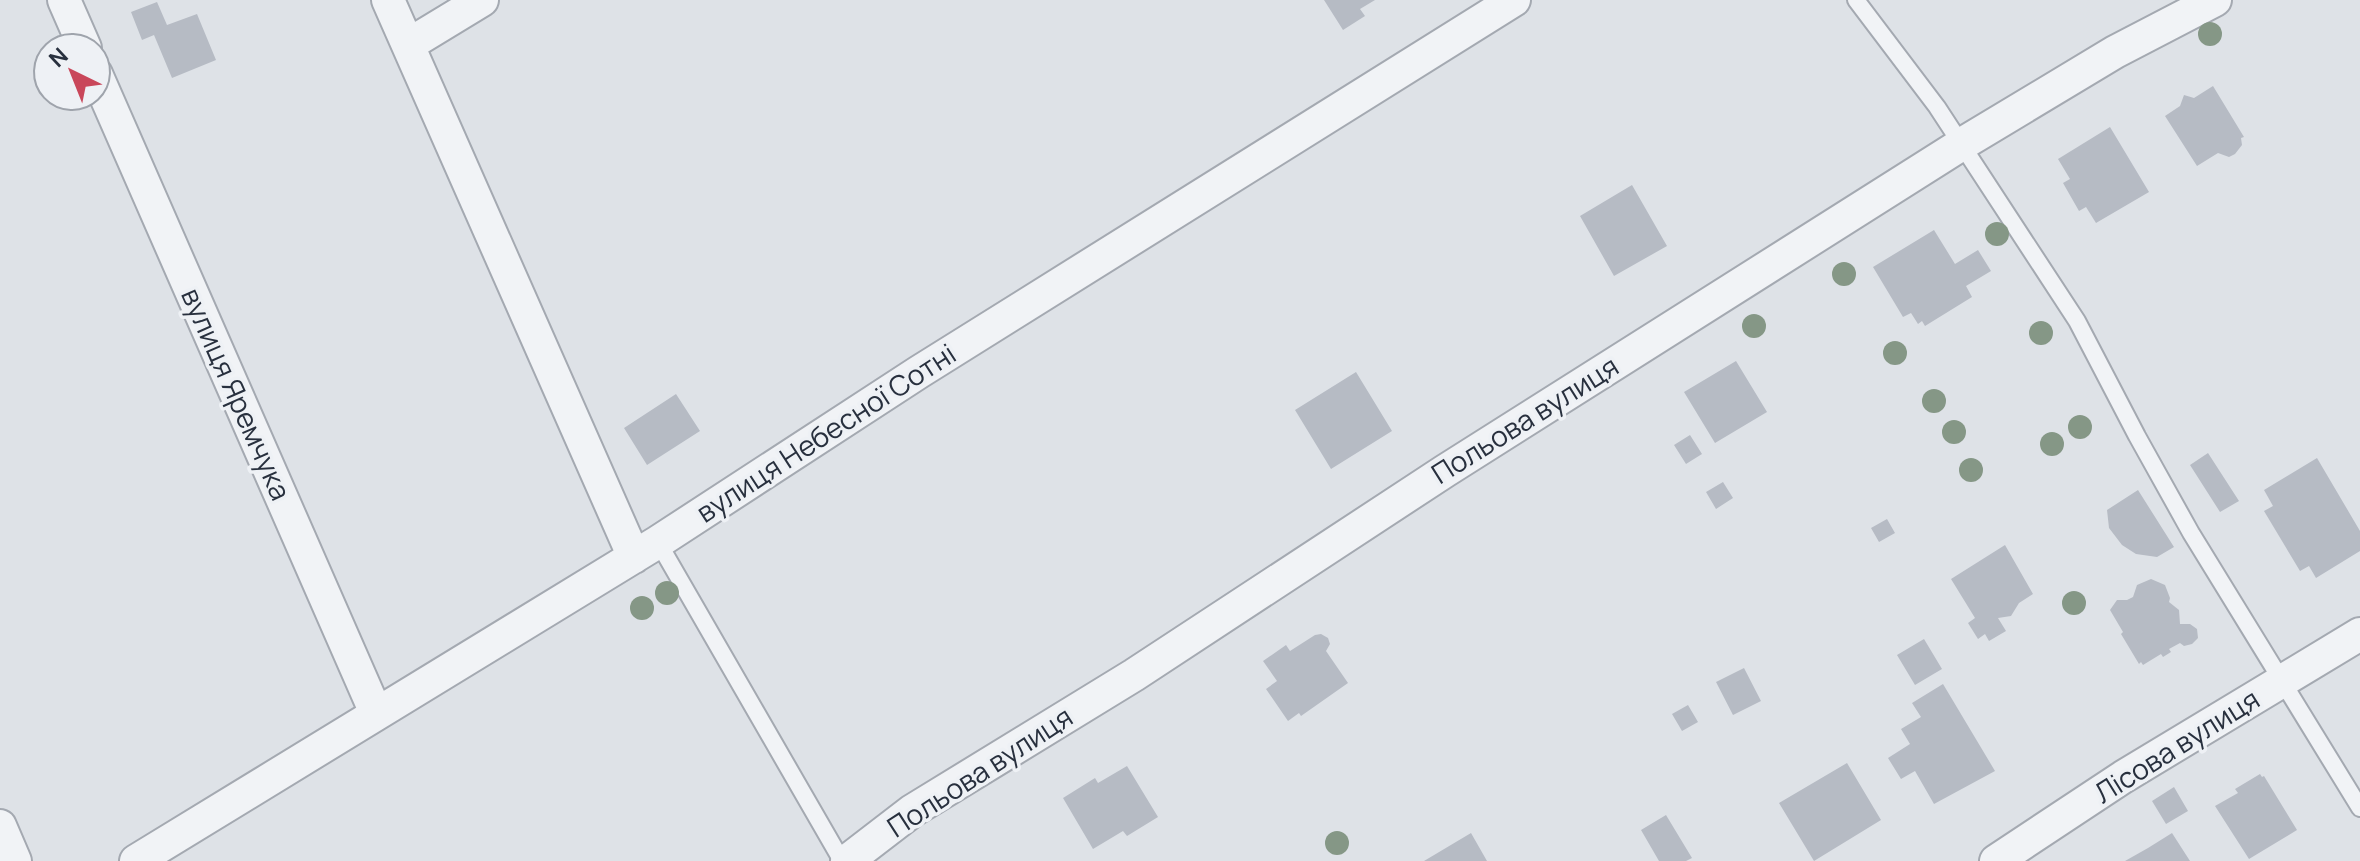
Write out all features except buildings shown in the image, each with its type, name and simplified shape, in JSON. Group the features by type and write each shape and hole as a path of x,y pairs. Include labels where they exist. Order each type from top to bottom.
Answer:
{"street":[{"path":"64,0 78,32"},
{"path":"388,0 646,549"},
{"path":"408,45 482,0"},
{"name":"вулиця Небесної Сотні","path":"136,861 646,549 957,348 1514,0"},
{"name":"Польова вулиця","path":"845,861 912,811 1134,675 1445,471 1962,144 2115,52 2215,0"},
{"name":"вулиця Яремчука","path":"112,111 376,713"},
{"name":"Лісова вулиця","path":"1996,861 2123,777 2360,634"},
{"path":"0,826 15,861"}],"lane":[{"path":"1856,0 1962,144 2077,321 2191,533 2360,808"},
{"path":"646,549 845,861"}]}
